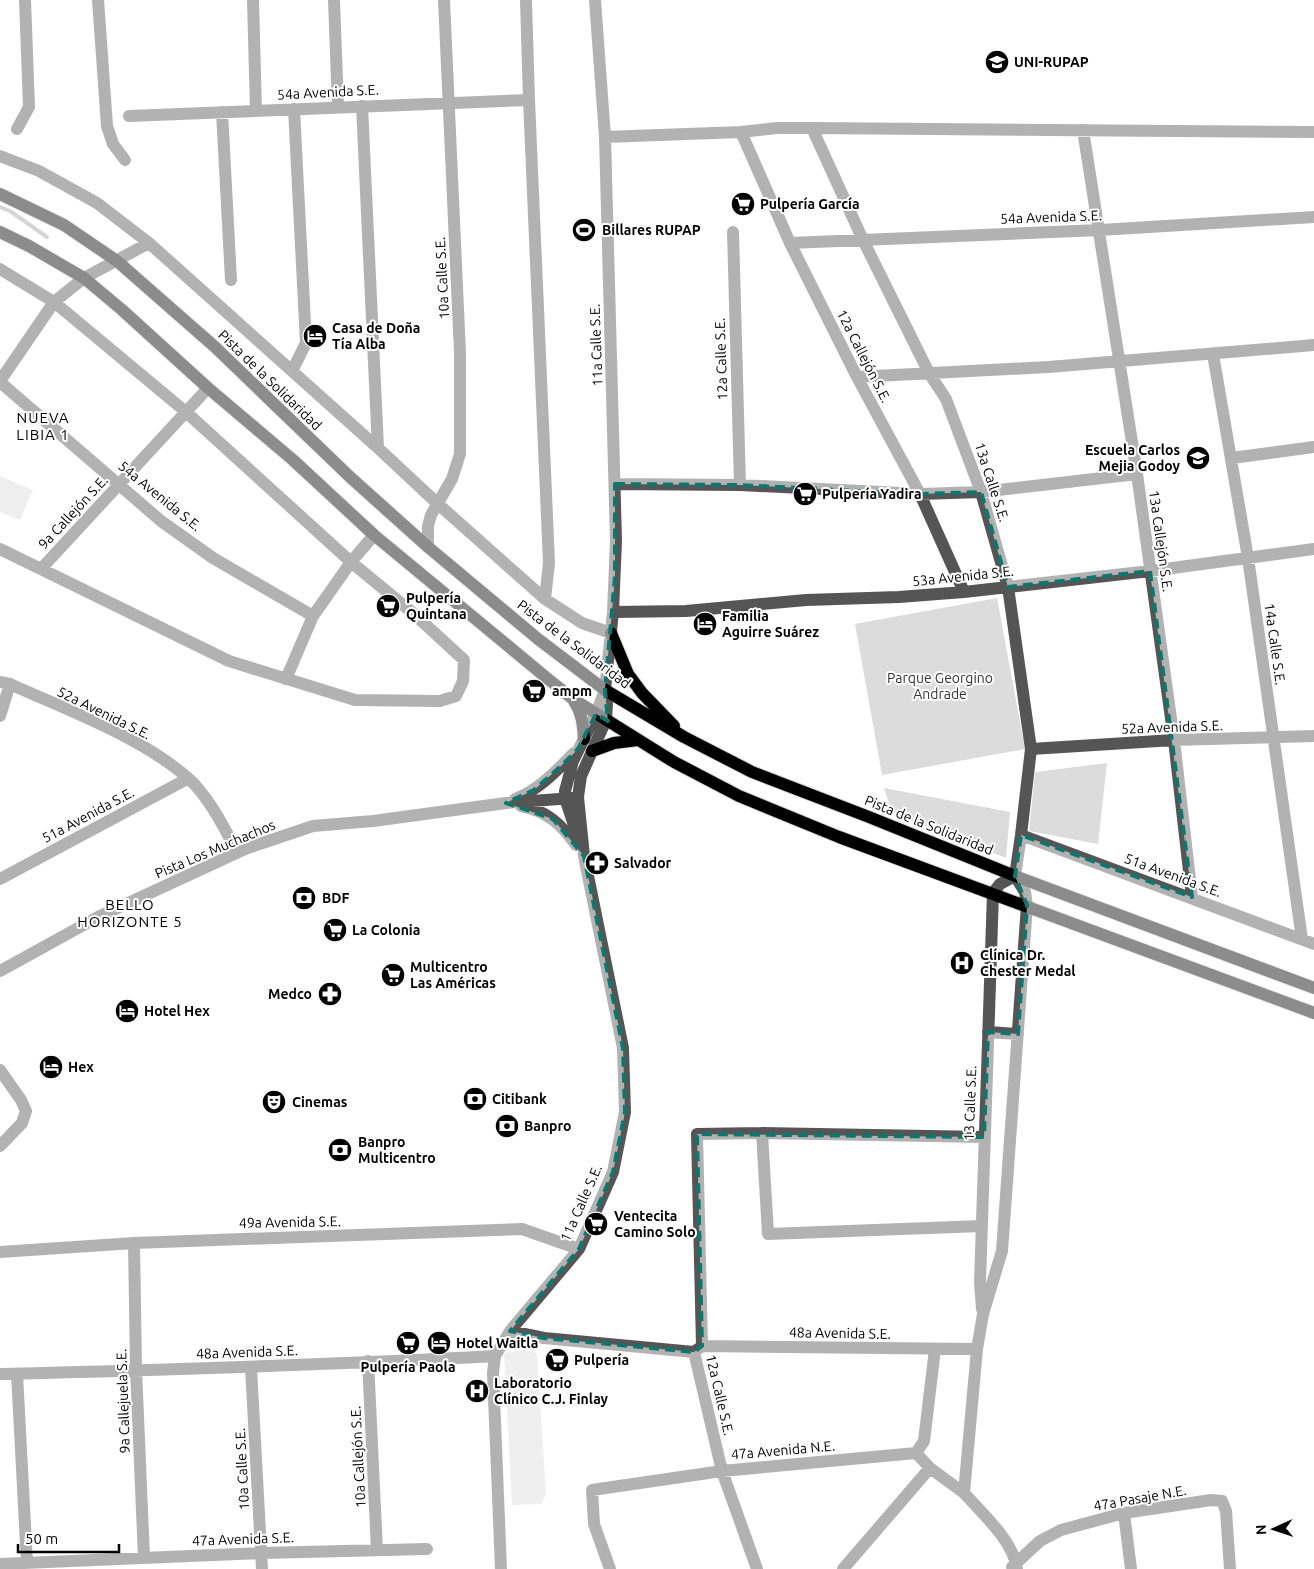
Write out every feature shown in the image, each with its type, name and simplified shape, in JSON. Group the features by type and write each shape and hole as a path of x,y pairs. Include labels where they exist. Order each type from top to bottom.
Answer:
{"main road":[{"name":"Pista de la Solidaridad","path":"0,194 64,225 117,261 215,347 350,477 428,547 538,640 605,690 684,737 752,772 1015,876 1314,988"},
{"path":"0,232 29,246 84,278 208,388 293,460 374,535 573,699 674,762 739,796 839,837 1027,905 1247,989 1314,1012"},
{"path":"611,633 628,674 642,693 684,737"},
{"path":"573,699 583,721 581,744"},
{"path":"592,751 614,743 638,740"}],"street":[{"path":"17,129 29,107 25,0"},
{"path":"98,0 107,126 113,144 125,160"},
{"path":"253,0 256,110"},
{"path":"334,0 338,107"},
{"name":"10a Calle S.E.","path":"428,547 428,526 431,515 452,479 460,454 460,353 444,0"},
{"path":"526,0 528,100 548,563 546,599"},
{"name":"11a Calle S.E.","path":"572,798 592,751 601,717 613,612 616,540 605,137 596,0"},
{"name":"54a Avenida S.E.","path":"129,116 528,100"},
{"path":"362,106 378,448"},
{"path":"292,371 306,343 294,109"},
{"path":"222,112 231,280"},
{"path":"605,137 741,132 777,128 1314,132"},
{"name":"13a Calle S.E.","path":"812,128 863,240 930,373 946,399 981,492 1008,587 1031,749 1015,876"},
{"name":"13a Callejón S.E.","path":"1083,130 1137,474 1174,740 1192,897"},
{"name":"12a Callejón S.E.","path":"741,132 790,243 857,377 920,494 964,592"},
{"path":"0,156 39,171 97,203 149,243 546,599 582,623 611,633"},
{"name":"54a Avenida S.E.","path":"790,243 1100,230 1314,217"},
{"name":"12a Calle S.E.","path":"732,232 740,485"},
{"path":"0,381 54,302 84,278 149,243"},
{"path":"0,269 54,302 186,412 351,562 414,614 464,660 462,681 456,696 440,701 355,700 228,661 0,549"},
{"path":"857,377 1049,367 1314,346"},
{"name":"14a Calle S.E.","path":"1213,354 1232,458 1274,739 1308,941"},
{"name":"54a Avenida S.E.","path":"0,381 161,521 214,558 313,616"},
{"name":"9a Callejón S.E.","path":"41,569 208,388"},
{"path":"1232,458 1314,447"},
{"path":"615,484 740,485 920,494 981,492 1137,474"},
{"path":"286,679 313,616 351,562 374,535"},
{"name":"53a Avenida S.E.","path":"613,612 686,611 806,600 900,597 964,592 1314,550"},
{"path":"0,716 5,683"},
{"name":"52a Avenida S.E.","path":"5,683 131,739 190,780"},
{"name":"11a Calle S.E.","path":"501,1569 493,1373 495,1356 510,1331 579,1249 613,1172 625,1112 623,1048 572,798 565,791 569,773 581,744 601,717"},
{"name":"52a Avenida S.E.","path":"1031,749 1174,740 1274,739 1314,736"},
{"path":"506,803 527,794 539,786 581,744"},
{"name":"51a Avenida S.E.","path":"0,879 187,779 190,780"},
{"path":"190,780 212,807 229,835 237,853"},
{"name":"Pista Los Muchachos","path":"0,971 98,917 237,853 313,826 373,821 506,803 572,798"},
{"path":"506,803 532,808 553,819 567,832 584,856"},
{"name":"51a Avenida S.E.","path":"1021,835 1308,941"},
{"path":"993,893 1000,884 1015,876 1025,892 1027,905"},
{"name":"13 Calle S.E.","path":"983,1314 980,1282 993,893"},
{"name":"13 Calle S.E.","path":"964,1493 983,1314 1002,1252 1027,905"},
{"path":"988,1032 1018,1034"},
{"path":"0,1070 21,1100 26,1111 22,1123 0,1146"},
{"path":"982,1226 768,1234 762,1133 984,1138"},
{"name":"12a Calle S.E.","path":"757,1569 722,1471 698,1349 697,1134 762,1133"},
{"name":"49a Avenida S.E.","path":"0,1252 134,1243 522,1230 579,1249"},
{"name":"9a Callejuela S.E.","path":"134,1243 136,1369 144,1558"},
{"name":"48a Avenida S.E.","path":"510,1331 544,1338 698,1349 978,1349"},
{"path":"935,1349 924,1440 916,1453 930,1468 964,1493 1006,1541 1014,1567"},
{"name":"48a Avenida S.E.","path":"0,1374 136,1369 251,1368 495,1356"},
{"name":"10a Callejón S.E.","path":"368,1361 377,1550"},
{"name":"10a Calle S.E.","path":"251,1368 262,1569"},
{"path":"17,1374 27,1563"},
{"name":"47a Avenida N.E.","path":"610,1569 594,1524 592,1490 722,1471 916,1453"},
{"path":"843,1569 930,1468"},
{"name":"47a Pasaje N.E.","path":"1014,1567 1040,1541 1061,1530 1124,1513 1211,1500 1222,1501 1226,1511 1230,1569"},
{"path":"1124,1513 1131,1569"},
{"name":"47a Avenida S.E.","path":"0,1564 262,1553 427,1549"}],"highlighted area":[{"path":"615,484 740,485 920,494 981,492 1008,587 1150,571 1192,897 1021,835 1015,876 1027,905 1018,1034 988,1032 984,1137 697,1134 702,1346 694,1352 544,1338 510,1331 579,1249 613,1172 625,1112 623,1048 584,856 553,819 506,803 534,790 561,766 578,749 596,714 608,721 605,690 615,577"}],"green space":[{"path":"0,476 33,490 20,520 0,512"},
{"name":"Parque Georgino Andrade","path":"997,598 1025,749 882,775 855,624"},
{"path":"1107,763 1098,844 1029,831 1035,772"},
{"path":"884,788 1010,812 1006,858 892,813"},
{"path":"530,1349 537,1354 546,1493 542,1504 512,1505 504,1353"}],"waterway":[{"path":"0,207 10,211 47,237"}],"place":[{"name":"UNI-RUPAP","path":"997,62"},
{"name":"Pulpería García","path":"743,204"},
{"name":"Billares RUPAP","path":"584,230"},
{"name":"Casa de Doña Tía Alba","path":"315,336"},
{"name":"Escuela Carlos Mejia Godoy","path":"1198,458"},
{"name":"Pulpería Yadira","path":"805,494"},
{"name":"Pulpería Quintana","path":"388,606"},
{"name":"Familia Aguirre Suárez","path":"705,624"},
{"name":"ampm","path":"534,691"},
{"name":"Salvador","path":"597,863"},
{"name":"BDF","path":"304,898"},
{"name":"La Colonia","path":"335,930"},
{"name":"Clínica Dr. Chester Medal","path":"962,963"},
{"name":"Multicentro Las Américas","path":"393,975"},
{"name":"Medco","path":"330,994"},
{"name":"Hotel Hex","path":"127,1011"},
{"name":"Hex","path":"51,1067"},
{"name":"Citibank","path":"475,1099"},
{"name":"Cinemas","path":"274,1102"},
{"name":"Banpro","path":"507,1126"},
{"name":"Banpro Multicentro","path":"340,1150"},
{"name":"Ventecita Camino Solo","path":"596,1224"},
{"name":"Pulpería Paola","path":"408,1343"},
{"name":"Hotel Waitla","path":"439,1343"},
{"name":"Pulpería","path":"557,1360"},
{"name":"Laboratorio Clínico C.J. Finlay","path":"477,1391"}],"district":[{"name":"NUEVA LIBIA 1","path":"43,426"},
{"name":"BELLO HORIZONTE 5","path":"130,914"}]}
